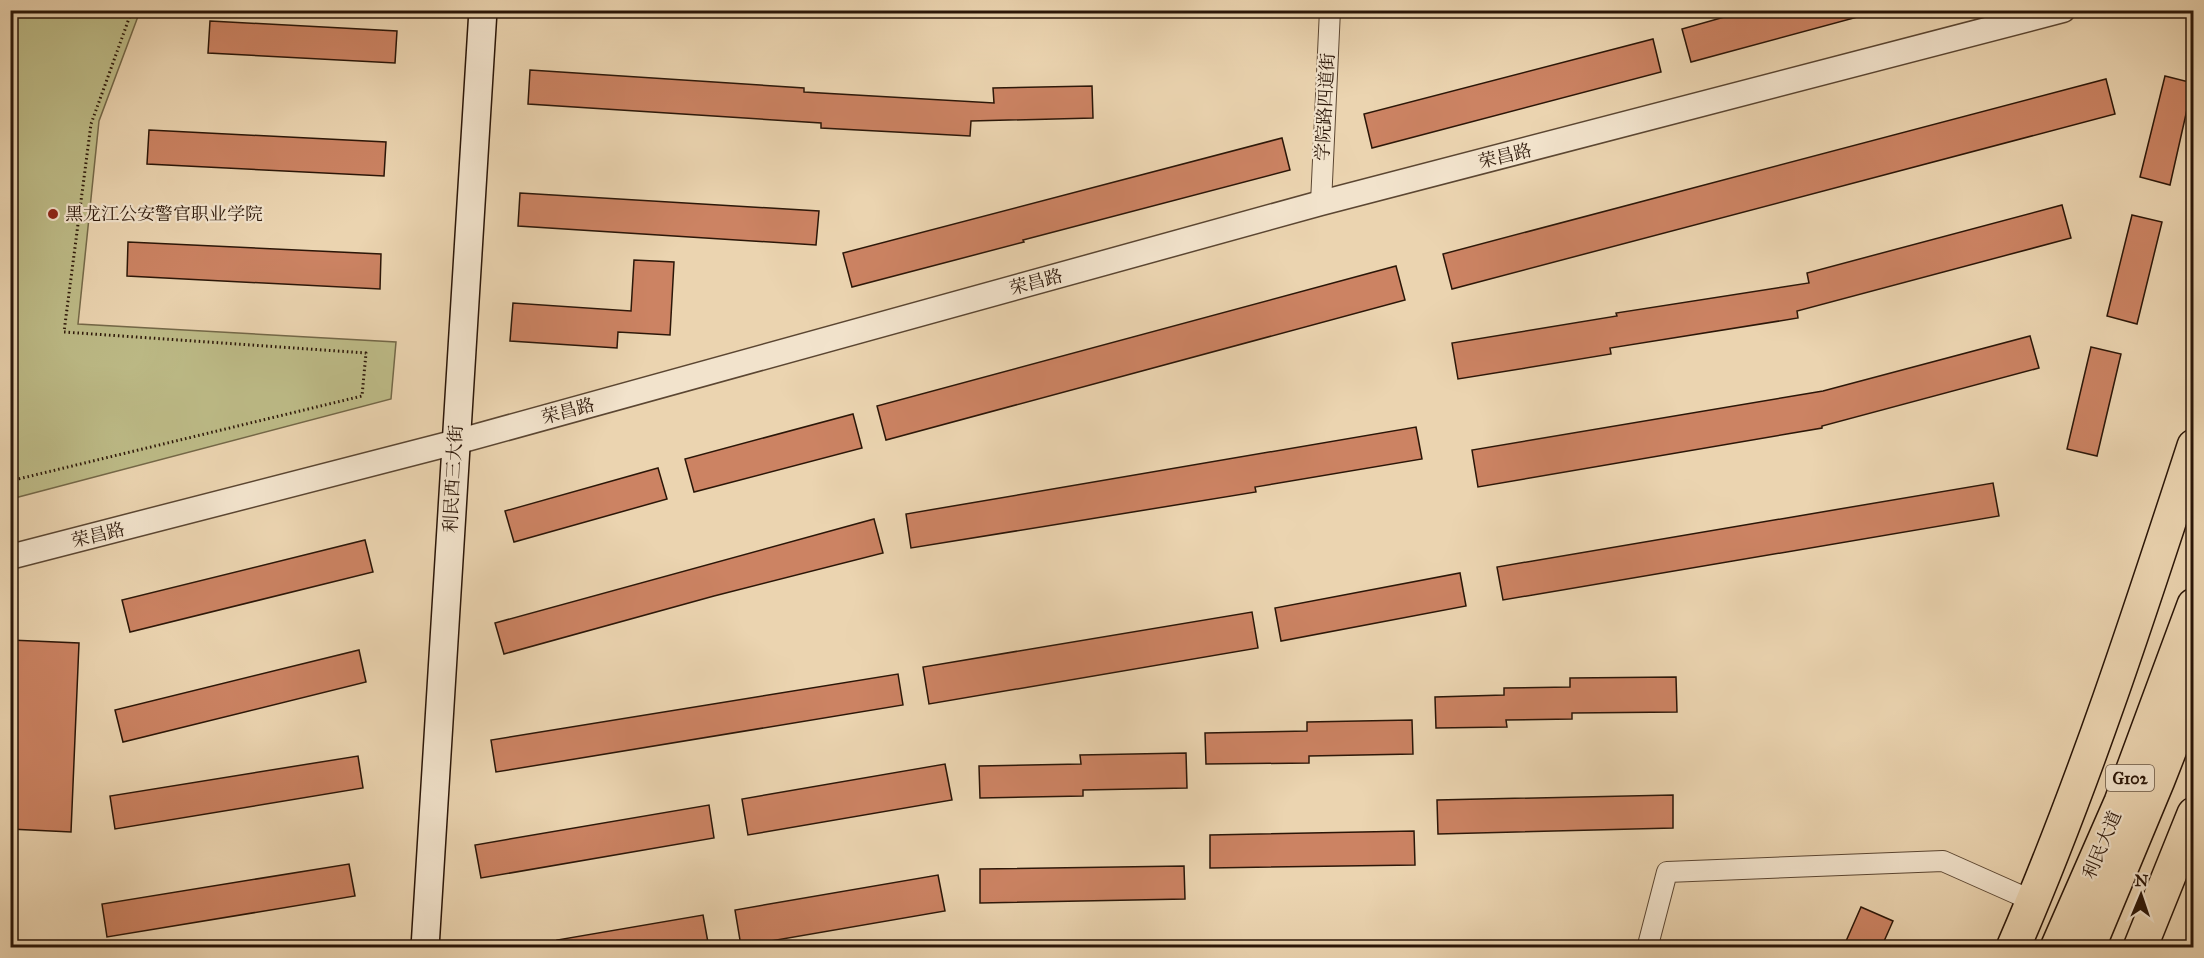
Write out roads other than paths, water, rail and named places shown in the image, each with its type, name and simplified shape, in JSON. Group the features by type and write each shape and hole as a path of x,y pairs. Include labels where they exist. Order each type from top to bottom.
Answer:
{"highway":[{"path":"2013,948 2103,718 2193,446"},
{"name":"利民大道","path":"2057,948 2121,802 2193,605"},
{"name":"利民大道","path":"2088,948 2158,780 2193,688"},
{"path":"2140,948 2193,814"}],"main road":[{"name":"利民西三大街","path":"425,948 451,444 470,10"},
{"name":"利民西三大街","path":"417,948 483,10"}],"street":[{"name":"学院路四道街","path":"1321,203 1330,10"},
{"name":"荣昌路","path":"10,557 451,444 1321,203 2063,10"},
{"path":"1648,945 1667,872 1943,861 2033,901"}],"place":[{"name":"黑龙江公安警官职业学院","path":"53,214"}]}
